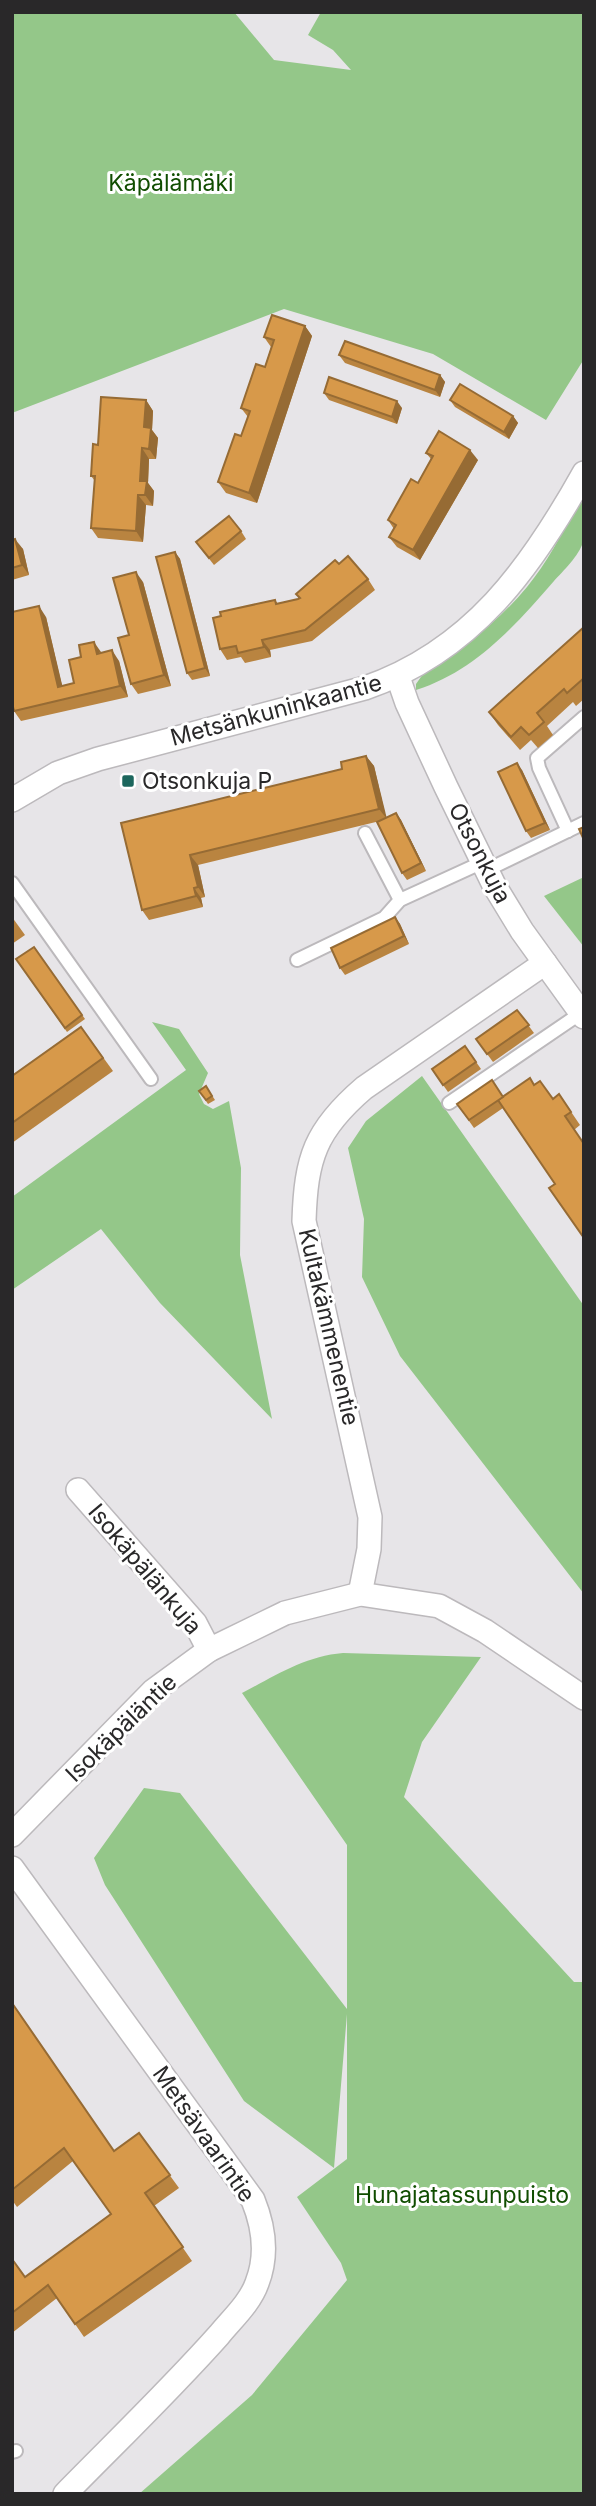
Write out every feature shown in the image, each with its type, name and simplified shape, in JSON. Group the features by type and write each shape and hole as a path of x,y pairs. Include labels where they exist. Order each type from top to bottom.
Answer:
{"street":[{"name":"Metsänkuninkaantie","path":"12,800 58,773 97,759 398,677 441,650 484,615 516,579 584,473"},
{"name":"Otsonkuja","path":"398,677 435,763 485,866 522,931 583,1015"},
{"name":"Kultakämmenentie","path":"359,1594 369,1549 370,1517 304,1221 310,1160 320,1135 340,1108 364,1088 545,963"},
{"name":"Isokäpälänkuja","path":"78,1490 195,1623 209,1650"},
{"name":"Isokäpäläntie","path":"12,1836 153,1691 209,1650 285,1613 359,1594"},
{"path":"359,1594 439,1606 485,1631 584,1698"},
{"name":"Metsävaarintie","path":"12,1868 253,2200 264,2246 263,2267 250,2299 194,2363 65,2494"}],"lane":[{"path":"568,831 537,758 584,717"},
{"path":"297,960 384,918 400,900 584,823"},
{"path":"365,833 400,900"},
{"path":"12,883 150,1079"},
{"path":"449,1103 583,1015"}],"green space":[{"name":"Käpälämäki","path":"12,12 234,12 274,60 351,70 333,50 308,35 321,12 584,12 584,359 546,420 433,354 284,309 12,413"},
{"path":"584,494 584,537 578,553 570,563 492,646 457,672 416,690 416,684 423,674 478,635 527,587"},
{"path":"584,877 584,947 544,896"},
{"path":"152,1022 179,1029 208,1073 199,1094 204,1104 213,1109 229,1101 241,1168 240,1255 272,1419 160,1303 101,1229 12,1290 12,1197 186,1070"},
{"path":"422,1076 584,1306 584,1594 400,1356 362,1277 364,1219 348,1148 366,1121"},
{"name":"Hunajatassunpuisto","path":"343,1653 481,1657 422,1742 404,1797 574,1982 584,1982 584,2494 139,2494 252,2395 347,2280 341,2263 297,2197 347,2159 347,2014 334,2168 244,2101 105,1885 94,1858 144,1788 180,1793 347,2009 347,1845 242,1693 303,1662"}],"building":[{"path":"272,315 305,326 249,493 218,482 235,434 241,436 250,411 241,408 256,364 265,367 274,340 264,337"},
{"path":"345,341 440,375 435,390 339,355"},
{"path":"329,377 397,401 392,417 324,393"},
{"path":"460,384 513,416 504,432 450,400"},
{"path":"101,397 146,400 144,427 151,428 149,449 142,448 140,481 147,481 145,495 138,495 136,531 91,528 95,476 91,476 93,444 98,445"},
{"path":"439,431 470,450 413,550 389,537 396,525 388,520 411,479 418,483 433,456 426,453"},
{"path":"229,516 241,531 209,558 196,542"},
{"path":"15,539 22,565 12,568 12,540"},
{"path":"175,552 205,668 187,673 156,557"},
{"path":"348,556 368,579 305,630 262,640 264,647 238,653 236,646 220,649 213,618 221,616 220,612 275,600 276,604 298,599 300,598 296,594 335,560 339,564"},
{"path":"136,572 164,675 131,684 118,638 129,635 113,578"},
{"path":"39,606 58,687 74,683 69,660 81,657 79,645 94,642 97,654 112,650 120,686 14,711 12,612"},
{"path":"584,627 584,678 567,693 564,689 537,713 544,722 529,735 521,727 511,737 489,712"},
{"path":"366,756 379,809 190,855 198,887 194,888 196,896 142,910 121,823 342,769 341,762"},
{"path":"517,763 545,823 526,831 498,772"},
{"path":"396,813 421,863 402,873 377,822"},
{"path":"584,827 584,840 579,829"},
{"path":"395,917 404,936 340,968 331,948"},
{"path":"34,947 82,1015 65,1028 16,959"},
{"path":"517,1010 529,1025 487,1054 476,1039"},
{"path":"81,1027 103,1058 12,1123 12,1076"},
{"path":"465,1046 476,1062 443,1085 432,1069"},
{"path":"530,1078 534,1085 540,1081 553,1099 559,1094 571,1112 565,1116 584,1144 584,1238 549,1188 555,1184 498,1100"},
{"path":"492,1080 503,1097 469,1120 457,1104"},
{"path":"206,1086 212,1096 206,1100 199,1091"},
{"path":"12,2003 114,2151 139,2133 170,2175 145,2193 183,2247 75,2324 48,2285 12,2313 12,2259 25,2277 111,2214 64,2148 12,2190"}],"place":[{"name":"Otsonkuja P","path":"128,781"}]}
